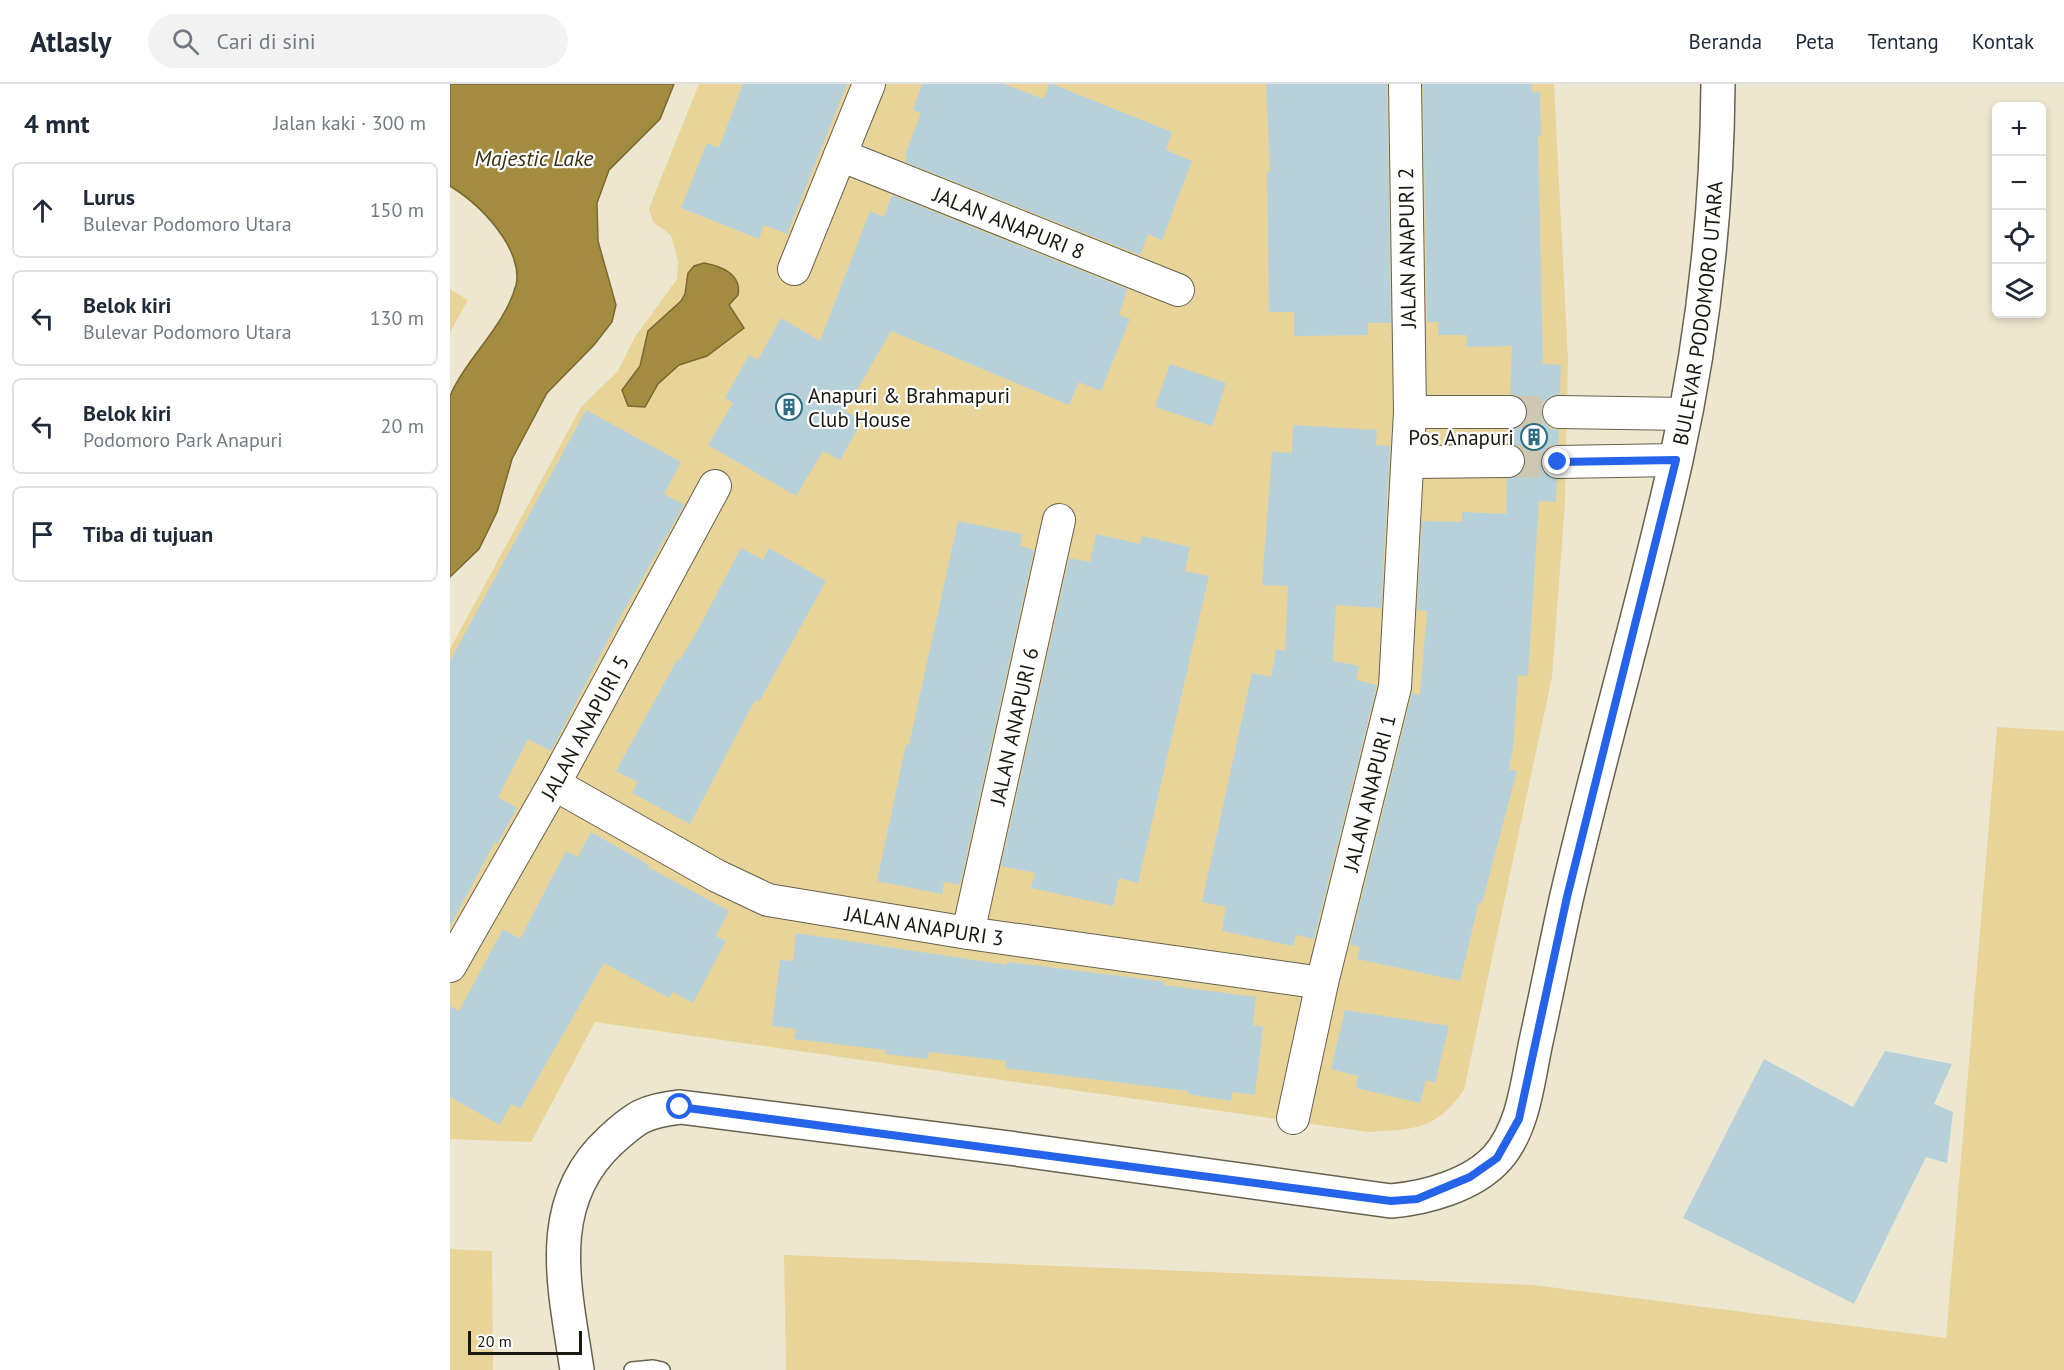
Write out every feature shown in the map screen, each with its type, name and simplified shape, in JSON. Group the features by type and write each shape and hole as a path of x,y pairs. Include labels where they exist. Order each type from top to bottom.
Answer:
{"street":[{"path":"794,269 869,84"},
{"name":"JALAN ANAPURI 2","path":"1405,84 1410,412 1408,462"},
{"name":"BULEVAR PODOMORO UTARA","path":"577,1370 562,1268 565,1226 576,1185 596,1154 630,1123 652,1110 680,1107 1391,1201 1417,1199 1444,1190 1470,1177 1497,1158 1519,1119 1567,897 1676,460 1701,310 1718,138 1718,84"},
{"name":"JALAN ANAPURI 8","path":"840,155 1178,290"},
{"path":"1410,412 1510,412"},
{"path":"1559,412 1685,414"},
{"path":"1558,462 1676,460"},
{"path":"1408,462 1508,461"},
{"name":"JALAN ANAPURI 1","path":"1293,1118 1322,983 1395,687 1408,462"},
{"name":"JALAN ANAPURI 5","path":"450,966 554,784 715,486"},
{"name":"JALAN ANAPURI 6","path":"968,933 1059,520"},
{"name":"JALAN ANAPURI 3","path":"554,784 717,876 768,900 968,933 1322,983"}],"lane":[{"path":"632,1370 662,1370"}],"shaded area":[{"path":"699,84 1554,84 1568,359 1565,503 1552,677 1464,1090 1433,1121 1411,1128 1368,1132 595,1022 531,1142 450,1139 450,649 581,407 618,371 635,337 677,279 678,261 671,235 653,222 649,208"},
{"path":"450,289 468,300 450,332"},
{"path":"1997,727 2064,731 2064,1370 786,1370 784,1255 1534,1285 1946,1338"},
{"path":"450,1249 492,1251 493,1370 450,1370"}],"water":[{"name":"Majestic Lake","path":"450,84 674,84 660,119 609,170 597,203 598,241 616,305 612,322 594,345 547,393 512,459 497,512 479,549 450,577 450,396 466,368 495,328 511,300 517,279 512,253 498,229 479,208 450,186"},
{"path":"704,263 724,269 734,277 737,282 738,295 729,305 744,328 707,356 679,365 658,384 645,407 628,406 622,390 640,366 648,331 681,301 685,294 688,273 694,266"}],"building":[{"path":"743,84 847,84 787,234 764,225 759,239 681,208 707,143 719,148"},
{"path":"922,84 1003,84 1044,99 1049,84 1052,84 1172,132 1166,150 1192,161 1162,240 1148,234 1140,255 905,162 907,156 905,155 921,113 913,110"},
{"path":"1266,84 1387,84 1391,323 1368,323 1368,335 1294,336 1294,312 1269,312 1267,172 1270,172"},
{"path":"1423,84 1531,84 1532,92 1540,92 1541,136 1538,136 1543,364 1561,365 1560,394 1550,397 1543,403 1541,411 1544,421 1550,428 1559,430 1558,444 1548,447 1542,454 1540,462 1543,472 1557,480 1556,502 1539,501 1528,676 1518,675 1513,749 1509,769 1517,771 1482,903 1479,902 1460,981 1357,959 1360,947 1350,945 1412,693 1420,695 1427,611 1417,610 1422,521 1462,522 1462,512 1506,514 1507,479 1518,476 1524,469 1526,461 1523,451 1509,443 1509,430 1519,427 1525,421 1528,413 1525,403 1518,396 1510,394 1512,346 1467,347 1467,335 1438,335 1438,322 1427,322"},
{"path":"892,195 1127,289 1119,315 1130,319 1101,391 1079,382 1069,405 891,331 845,411 862,421 840,460 823,451 796,496 708,445 733,403 725,398 749,355 758,360 781,318 820,341 870,211 884,217"},
{"path":"1170,364 1226,383 1212,426 1155,407"},
{"path":"586,410 681,462 664,494 684,505 617,623 551,751 528,739 498,797 517,808 497,844 495,842 450,926 450,661"},
{"path":"1293,425 1377,430 1376,445 1390,446 1381,608 1336,605 1333,661 1359,666 1356,680 1377,685 1314,939 1296,935 1293,946 1222,931 1226,907 1202,902 1252,673 1271,677 1276,649 1285,651 1288,586 1262,585 1272,452 1292,453"},
{"path":"958,521 1022,534 1020,546 1034,550 960,885 944,882 942,894 877,881"},
{"path":"1096,534 1140,544 1142,536 1190,547 1185,571 1209,576 1138,883 1119,878 1113,906 1031,888 1035,873 1001,866 1069,558 1090,562"},
{"path":"741,548 763,560 769,548 826,581 759,702 755,700 690,824 632,793 638,782 616,771 677,660 679,661 694,637"},
{"path":"591,832 649,865 648,867 729,911 716,936 726,941 693,1003 673,992 669,998 604,963 520,1109 511,1104 500,1125 450,1097 450,1006 459,1011 503,929 520,939 566,851 578,857"},
{"path":"796,933 1007,965 1007,962 1145,979 1165,982 1164,985 1256,997 1253,1025 1263,1027 1255,1095 1232,1092 1231,1101 1188,1094 1188,1091 1005,1068 1006,1061 929,1052 928,1059 885,1054 886,1050 794,1039 796,1029 772,1026 780,960 793,961"},
{"path":"1345,1010 1449,1026 1435,1083 1426,1080 1420,1103 1356,1088 1358,1076 1331,1069"},
{"path":"1885,1051 1952,1064 1934,1104 1953,1112 1947,1163 1926,1157 1854,1304 1683,1218 1764,1059 1853,1107"}],"tunnel":[{"path":"1510,412 1559,412"},
{"path":"1508,461 1558,462"}],"place":[{"name":"Anapuri & Brahmapuri Club House","path":"789,407"},
{"name":"Pos Anapuri","path":"1534,437"}],"route":[{"path":"680,1107 1016,1149 1391,1201 1417,1199 1444,1190 1470,1177 1497,1158 1519,1119 1567,897 1676,460 1558,462"}]}
